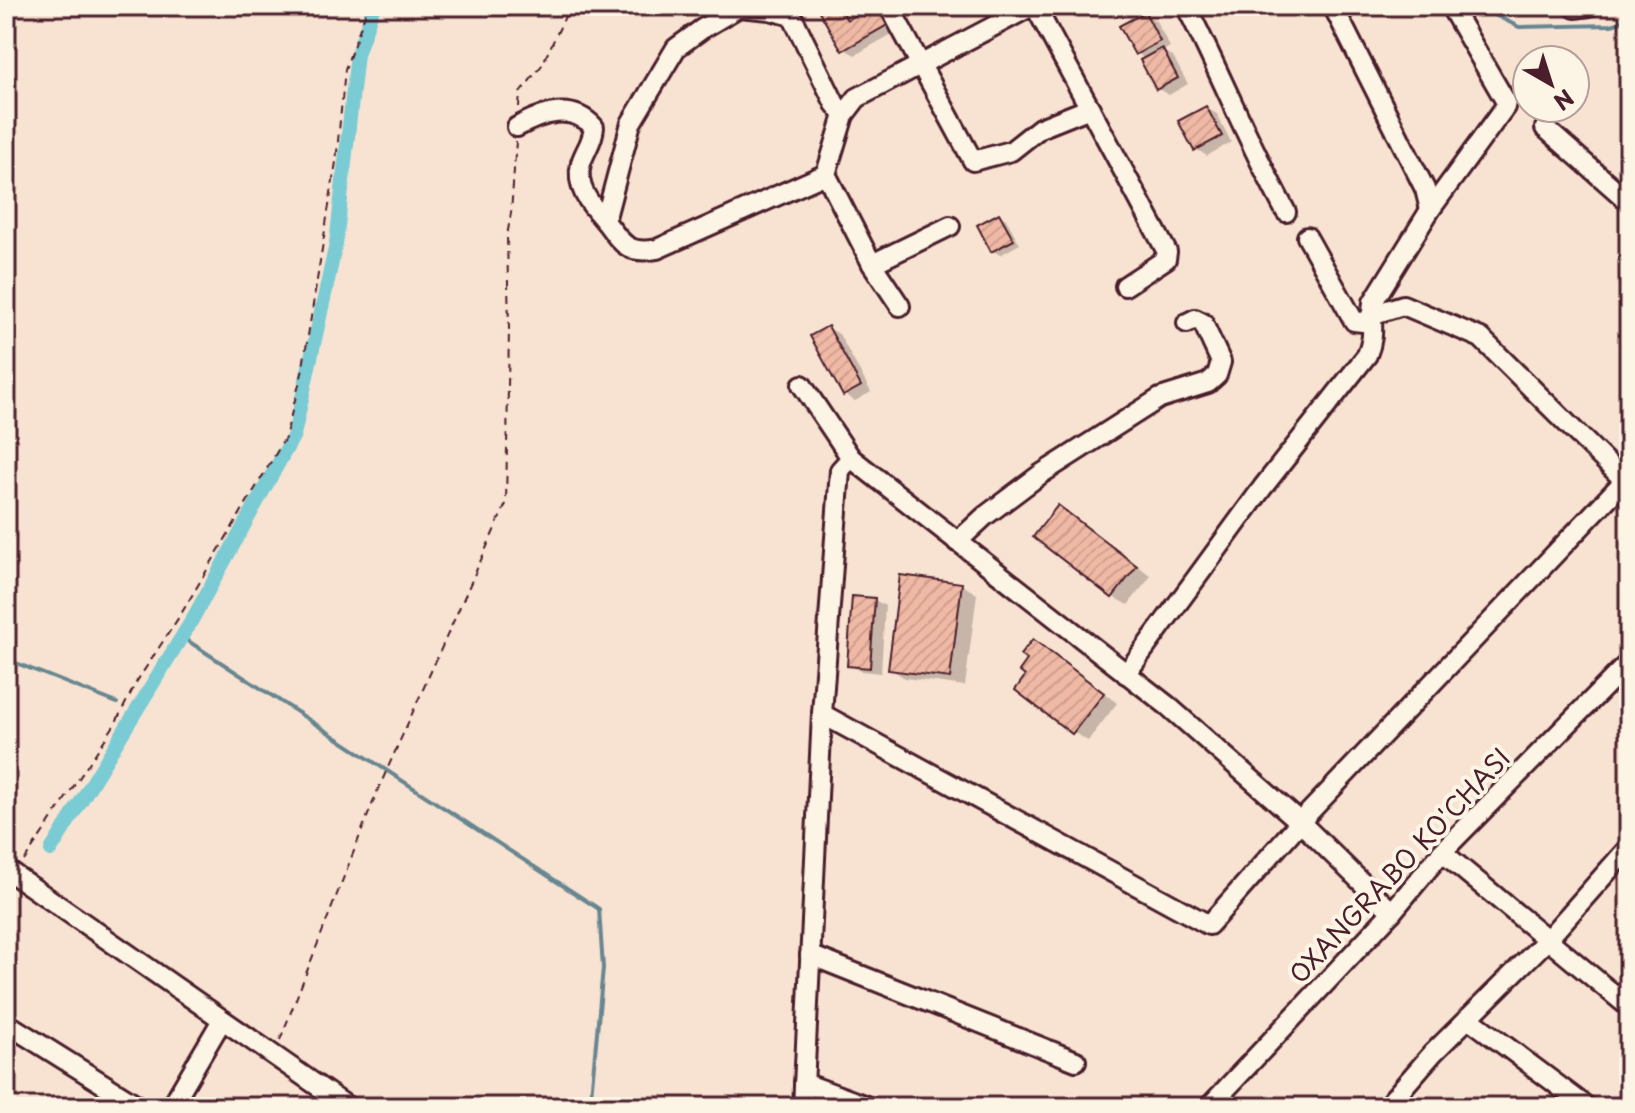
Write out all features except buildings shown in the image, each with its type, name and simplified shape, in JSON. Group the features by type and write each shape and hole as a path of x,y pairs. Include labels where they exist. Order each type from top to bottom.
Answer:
{"street":[{"path":"889,6 973,161 1011,151 1040,128 1090,108"},
{"path":"900,306 872,264 826,174 844,115 857,98 1033,6 1167,252 1166,259 1125,286"},
{"path":"1186,6 1286,212"},
{"path":"1333,6 1425,189 1430,210"},
{"path":"605,221 631,123 676,48 739,7 792,16 835,104 844,115"},
{"path":"1126,674 1263,487 1367,355 1373,341 1373,302 1430,210 1505,107 1506,102 1452,9"},
{"path":"517,127 535,117 565,112 586,118 594,127 593,138 581,163 580,186 591,206 624,246 642,252 657,249 826,174"},
{"path":"1545,128 1629,202"},
{"path":"872,264 950,226"},
{"path":"822,714 1209,925 1300,822 1627,479 1481,338 1403,305 1372,319 1354,321 1307,237"},
{"path":"957,542 985,516 1067,457 1160,398 1208,383 1217,375 1221,362 1203,323 1195,319 1187,323"},
{"path":"802,385 851,458 1168,706 1300,822 1392,912"},
{"path":"803,1107 822,714 840,470 851,458"},
{"name":"OXANGRABO KO'CHASI","path":"1209,1107 1392,912 1442,852 1629,662"},
{"path":"1386,1107 1433,1053 1547,940 1629,847"},
{"path":"1442,852 1629,1007"},
{"path":"11,872 348,1107"},
{"path":"810,955 1076,1061"},
{"path":"1468,1018 1587,1107"},
{"path":"171,1107 222,1020"},
{"path":"6,1023 140,1107"},
{"path":"804,1083 869,1107"}],"path":[{"path":"11,872 115,724 137,681 181,614 285,438 302,373 336,162 345,69 368,6"},
{"path":"274,1056 377,792 506,504 507,236 520,93 542,65 570,6"}],"waterway":[{"path":"6,106 14,6"},
{"path":"51,850 192,620 294,435 336,244 357,54 374,6"},
{"path":"1477,6 1519,27 1611,25 1629,20"},
{"path":"6,362 9,409 6,417"},
{"path":"182,637 599,909 603,968 590,1107"},
{"path":"6,659 117,703"}]}
